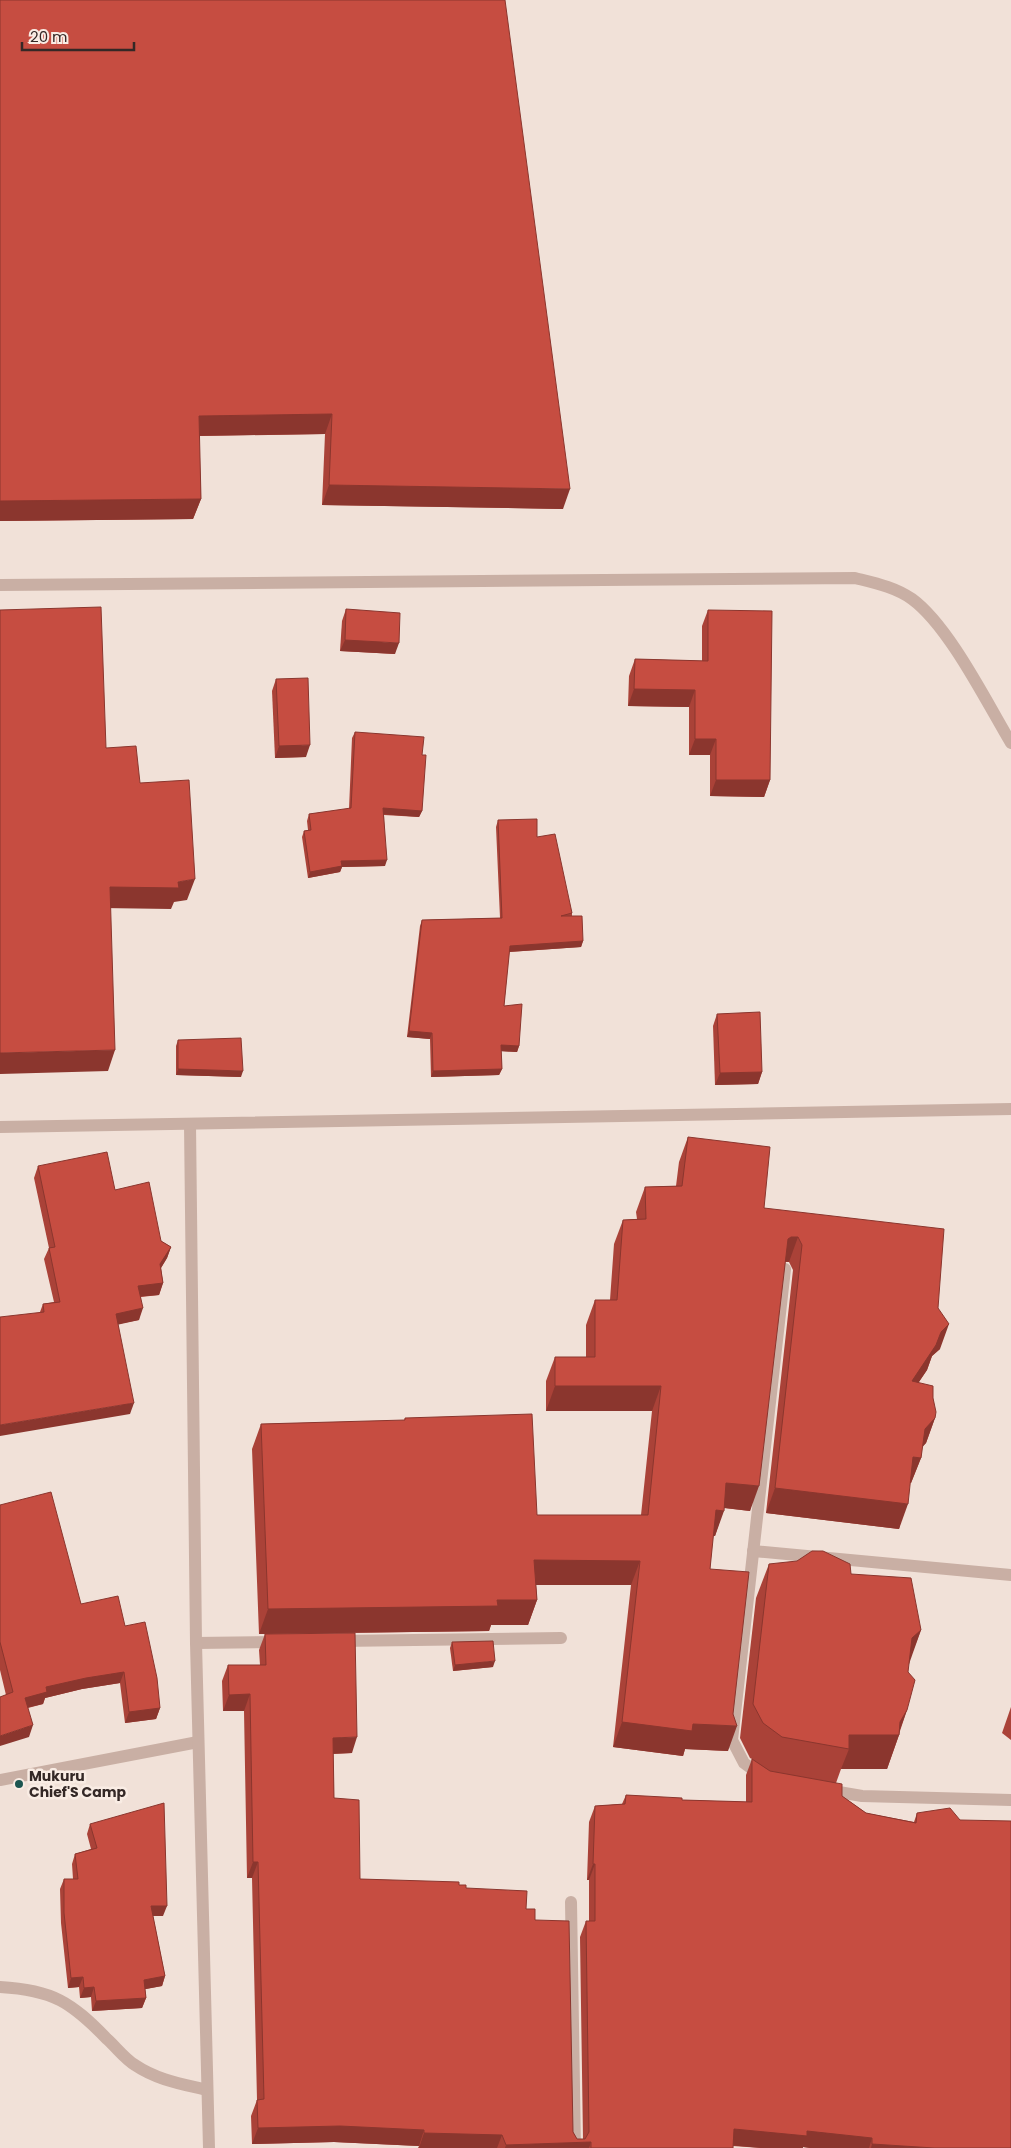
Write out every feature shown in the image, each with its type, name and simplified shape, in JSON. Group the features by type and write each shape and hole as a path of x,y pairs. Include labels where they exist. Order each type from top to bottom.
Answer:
{"street":[{"path":"0,585 855,578 890,587 912,599 934,620 961,660 1011,743"},
{"path":"0,1127 1011,1109"},
{"path":"190,1124 196,1643 209,2148"},
{"path":"776,1781 766,1779 744,1763 732,1740 785,1269"},
{"path":"753,1551 1011,1575"},
{"path":"324,1641 561,1638"},
{"path":"196,1643 294,1642"},
{"path":"0,1780 198,1742"},
{"path":"814,1787 862,1796 1011,1800"},
{"path":"571,1902 576,2148"},
{"path":"0,1987 18,1988 56,1997 81,2012 133,2064 154,2076 207,2090"}],"building":[{"path":"0,0 505,0 570,489 329,485 332,414 199,416 201,499 0,501"},
{"path":"101,607 106,748 136,746 140,783 189,780 195,879 178,882 179,888 110,887 115,1050 0,1053 0,610"},
{"path":"346,609 400,613 399,643 345,640"},
{"path":"708,610 772,611 770,780 716,780 716,739 695,739 695,690 634,689 635,659 708,661"},
{"path":"308,678 310,745 279,746 276,679"},
{"path":"355,732 424,737 422,755 426,755 422,811 383,808 387,860 341,861 342,866 310,872 304,831 311,830 309,814 351,808"},
{"path":"537,819 537,837 555,834 572,913 561,916 582,916 583,941 510,946 504,1006 522,1004 519,1046 501,1045 502,1069 433,1071 432,1033 409,1031 422,920 502,918 498,820"},
{"path":"760,1012 762,1072 720,1073 717,1014"},
{"path":"241,1038 243,1071 178,1069 178,1040"},
{"path":"688,1137 770,1147 764,1208 944,1229 938,1308 949,1324 941,1332 936,1345 912,1381 933,1386 936,1412 935,1418 925,1429 921,1458 913,1457 908,1504 775,1488 802,1245 798,1237 788,1239 759,1486 726,1483 724,1511 716,1510 710,1569 749,1572 733,1714 737,1726 693,1724 692,1731 622,1722 640,1561 534,1560 537,1600 497,1600 498,1606 268,1609 261,1424 532,1414 537,1515 648,1515 661,1386 555,1386 555,1357 595,1357 595,1300 617,1300 623,1220 646,1219 645,1187 682,1186"},
{"path":"107,1152 115,1190 149,1182 161,1241 171,1247 160,1264 163,1283 138,1286 143,1308 116,1314 134,1403 0,1425 0,1317 44,1312 43,1304 60,1302 49,1248 55,1247 38,1166"},
{"path":"51,1492 81,1604 118,1596 125,1626 145,1622 157,1678 160,1708 129,1712 124,1672 86,1678 46,1687 47,1692 25,1698 33,1725 0,1736 0,1697 13,1692 0,1642 0,1505"},
{"path":"812,1551 823,1551 850,1564 851,1574 911,1578 921,1630 912,1638 908,1672 915,1680 907,1710 900,1722 899,1735 849,1735 849,1749 782,1737 763,1723 753,1704 769,1564 797,1561"},
{"path":"355,1633 357,1737 333,1738 334,1798 359,1800 360,1879 459,1882 459,1885 466,1885 466,1888 527,1891 526,1909 535,1909 535,1920 569,1921 573,2132 577,2139 585,2139 589,2132 586,1921 595,1921 595,1864 593,1864 595,1806 625,1804 626,1795 682,1798 682,1800 752,1802 752,1759 770,1771 842,1784 842,1796 866,1813 916,1823 917,1813 950,1808 960,1820 1011,1821 1011,2148 934,2148 872,2144 872,2138 807,2131 807,2136 734,2129 733,2148 591,2148 591,2142 506,2145 502,2135 424,2133 424,2130 340,2126 258,2128 257,2100 264,2099 258,1862 253,1862 250,1694 229,1695 228,1665 266,1665 265,1634"},
{"path":"493,1641 495,1661 455,1665 452,1642"},
{"path":"164,1803 167,1906 151,1906 165,1976 144,1980 146,1998 96,2001 94,1987 84,1988 83,1977 71,1978 64,1913 64,1879 78,1879 75,1854 97,1848 90,1824"}],"place":[{"name":"Mukuru Chief'S Camp","path":"19,1784"}]}
